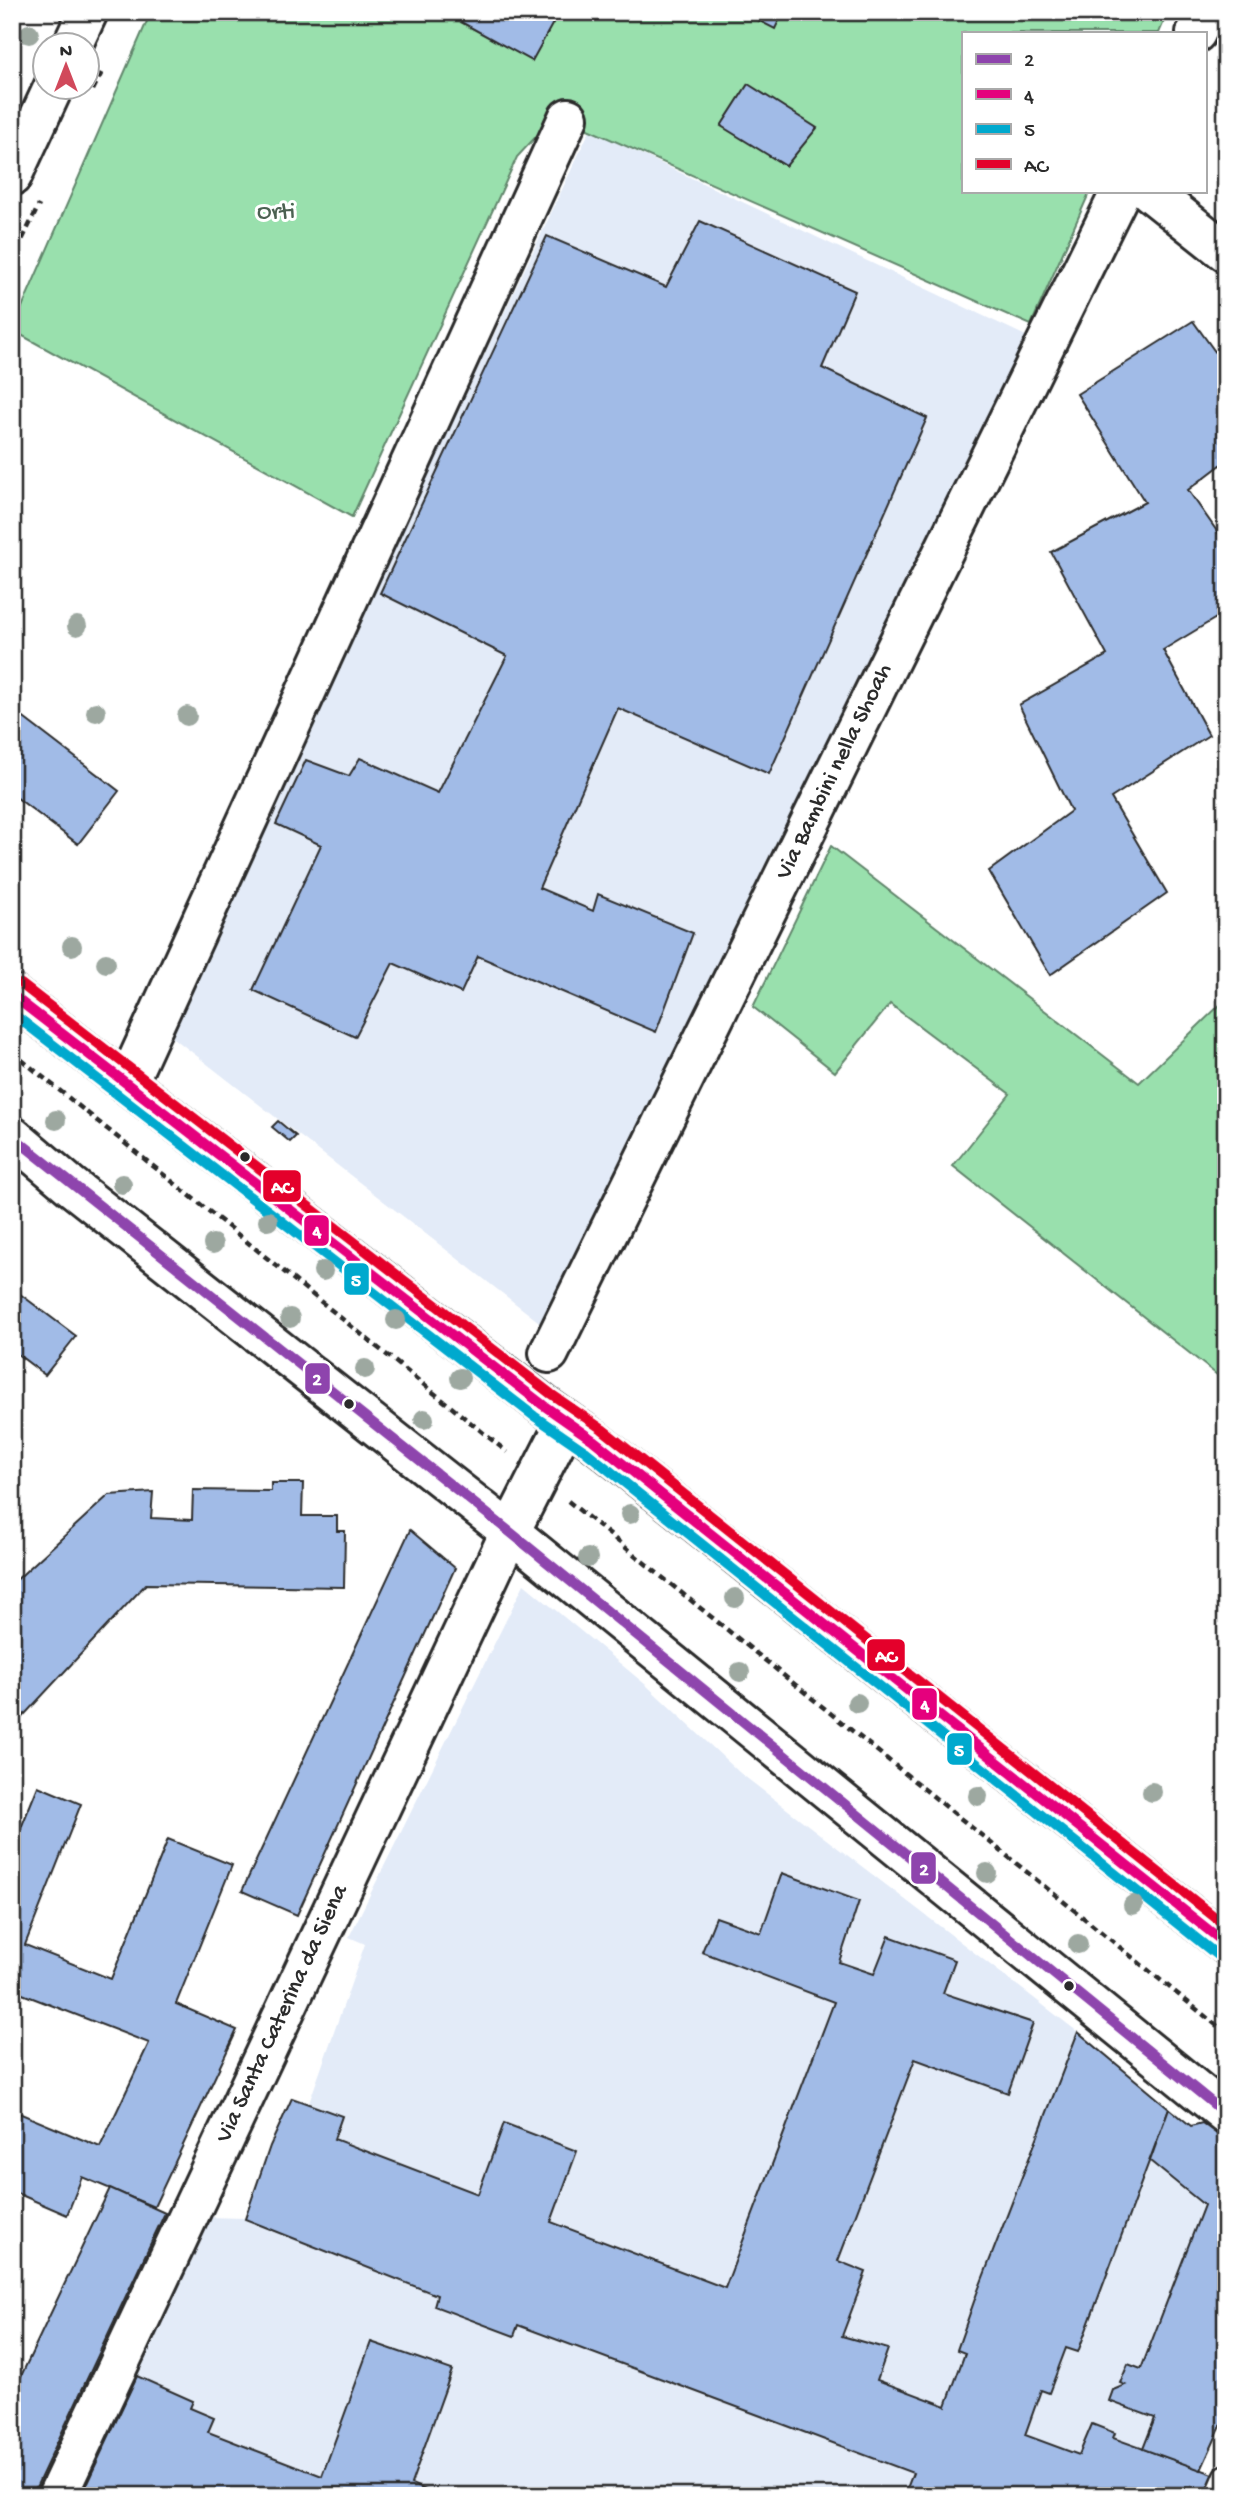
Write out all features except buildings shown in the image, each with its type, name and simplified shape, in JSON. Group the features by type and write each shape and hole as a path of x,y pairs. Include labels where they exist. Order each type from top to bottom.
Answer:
{"street":[{"path":"79,32 88,12"},
{"path":"1196,32 1206,12"},
{"path":"12,176 46,102"},
{"path":"127,1084 568,118"},
{"name":"Via Bambini nella Shoah","path":"549,1353 1121,192"},
{"path":"1150,192 1226,252"},
{"path":"12,995 566,1422 1226,1944"},
{"path":"12,1136 71,1186 510,1532 1226,2114"},
{"name":"Via Santa Caterina da Siena","path":"57,2496 510,1532 566,1422"}],"lane":[{"path":"1217,2496 1226,2477"}],"path":[{"path":"12,1052 1226,2033"}],"shaded area":[{"path":"590,130 1026,336 552,1332 166,1032"},
{"path":"524,1584 646,1685 740,1773 1078,2032 1190,2126 1202,2123 1226,2141 1226,2415 1202,2470 1213,2496 81,2496 137,2376 203,2217 245,2218 270,2146 292,2098 309,2103 365,1944 349,1937"}],"green space":[{"name":"Orti","path":"151,12 1168,12 1159,32 962,32 962,192 1090,192 1031,325 556,115 517,157 352,517 12,330"},
{"path":"831,846 1139,1083 1226,999 1226,1382 953,1166 1010,1094 890,1004 835,1072 753,1007"}],"transit line":[{"name":"AC","path":"21,984 551,1394 602,1429 1226,1926"},
{"name":"4","path":"12,995 543,1405 593,1440 1226,1944"},
{"name":"5","path":"12,1013 534,1416 585,1451 1217,1955"},
{"name":"2","path":"12,1136 510,1532 1226,2114"}]}
